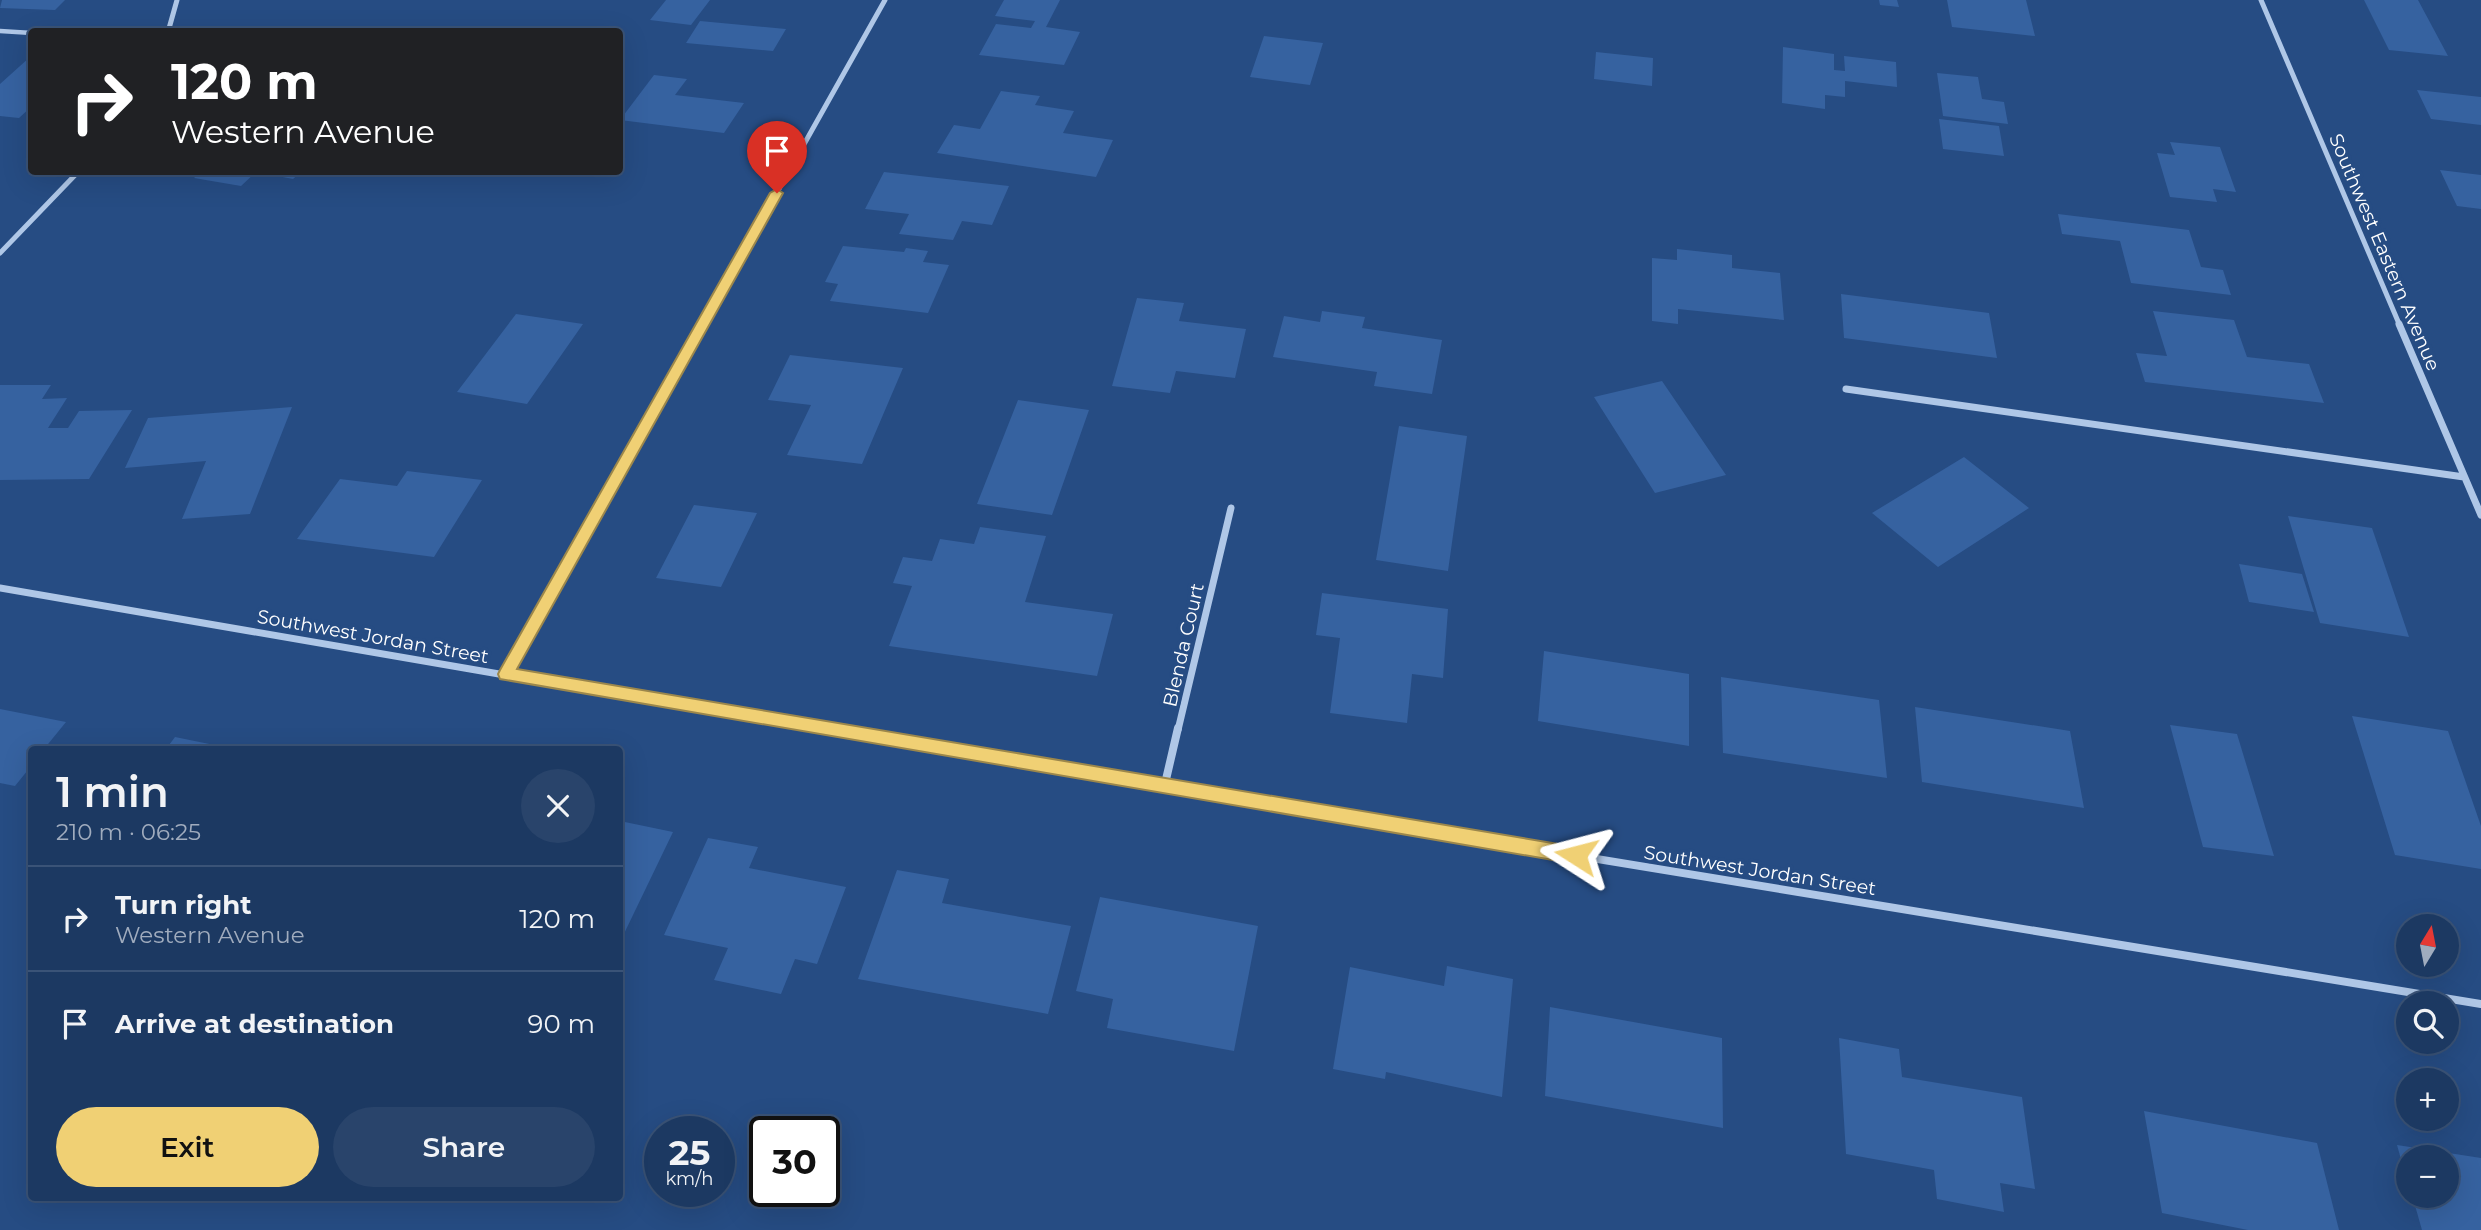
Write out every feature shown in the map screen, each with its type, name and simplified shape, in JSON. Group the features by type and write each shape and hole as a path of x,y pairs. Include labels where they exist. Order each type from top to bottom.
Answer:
{"street":[{"path":"169,28 177,0"},
{"path":"506,674 885,0"},
{"name":"Southwest Eastern Avenue","path":"2260,0 2481,515"},
{"path":"0,253 75,175"},
{"path":"1846,389 2464,478"},
{"name":"Blenda Court","path":"1164,788 1231,508"},
{"name":"Southwest Jordan Street","path":"0,588 1164,788 2481,1004"}],"lane":[{"path":"0,31 28,33"}],"building":[{"path":"2,0 65,0 55,10 0,8"},
{"path":"666,0 710,0 691,25 650,20"},
{"path":"1004,0 1060,0 1046,27 1080,32 1064,65 979,55 996,24 1031,28 1035,21 995,16"},
{"path":"1879,0 1897,0 1899,7 1880,5"},
{"path":"1947,0 2026,0 2035,36 1952,27"},
{"path":"2364,0 2418,0 2448,56 2389,50"},
{"path":"700,21 786,29 773,51 686,43"},
{"path":"1264,36 1323,43 1310,85 1250,77"},
{"path":"1783,47 1834,54 1834,70 1845,71 1844,56 1896,62 1897,87 1845,81 1845,97 1825,95 1825,109 1782,103"},
{"path":"1596,52 1653,58 1652,86 1594,79"},
{"path":"28,59 28,110 19,118 0,116 0,84"},
{"path":"1937,73 1978,77 1982,99 2004,102 2008,124 1943,116"},
{"path":"654,75 687,79 675,95 744,103 724,133 623,120 623,116"},
{"path":"2417,90 2481,97 2481,125 2431,119"},
{"path":"1001,91 1040,96 1035,105 1074,111 1063,133 1113,140 1096,177 937,153 954,125 980,129"},
{"path":"1939,119 1999,126 2004,156 1943,149"},
{"path":"2170,142 2220,147 2236,192 2213,189 2217,202 2170,197 2157,153 2175,155"},
{"path":"2440,170 2481,175 2481,209 2457,206"},
{"path":"884,172 1009,186 992,225 962,221 953,240 899,234 909,214 865,209"},
{"path":"198,175 253,175 241,186 194,178"},
{"path":"272,175 298,175 293,179"},
{"path":"2058,214 2189,230 2201,267 2223,270 2231,295 2131,283 2120,241 2062,234"},
{"path":"843,246 904,252 906,248 928,251 923,262 949,265 928,313 830,301 838,284 825,282"},
{"path":"1677,249 1732,255 1732,268 1780,273 1784,320 1678,309 1678,324 1652,321 1652,258 1677,260"},
{"path":"1841,294 1989,313 1997,358 1844,338"},
{"path":"1137,298 1184,303 1179,321 1246,329 1235,378 1176,371 1170,393 1112,386"},
{"path":"1322,311 1365,317 1362,328 1442,340 1432,394 1374,386 1377,372 1273,357 1284,316 1320,322"},
{"path":"2153,311 2234,320 2247,357 2309,364 2324,403 2145,382 2136,353 2167,356"},
{"path":"516,314 583,324 527,404 457,392"},
{"path":"790,355 903,368 862,464 787,455 811,405 768,400"},
{"path":"1662,381 1726,475 1655,493 1594,397"},
{"path":"0,385 51,385 42,399 67,398 48,428 68,428 79,411 132,410 89,479 0,480"},
{"path":"1018,400 1089,410 1052,515 977,504"},
{"path":"292,407 250,514 182,519 206,461 125,468 148,418"},
{"path":"1399,426 1467,436 1448,571 1376,560"},
{"path":"1964,457 2029,508 1938,567 1872,513"},
{"path":"407,471 482,480 434,557 297,539 340,479 397,486"},
{"path":"694,505 757,513 721,587 656,578"},
{"path":"2288,516 2372,528 2409,637 2320,623"},
{"path":"980,527 1046,536 1025,602 1113,614 1097,676 889,646 912,586 893,583 903,557 932,561 940,539 974,544"},
{"path":"2239,564 2302,574 2314,612 2249,602"},
{"path":"1322,593 1448,609 1443,678 1412,674 1407,723 1330,713 1340,638 1316,635"},
{"path":"1544,651 1689,674 1689,746 1538,721"},
{"path":"1721,677 1879,700 1887,778 1723,753"},
{"path":"1915,707 2070,731 2084,808 1922,782"},
{"path":"0,709 66,722 46,746 28,746 28,770 15,786 0,783"},
{"path":"2352,716 2448,731 2481,826 2481,869 2395,855"},
{"path":"2170,725 2237,734 2274,856 2203,847"},
{"path":"175,737 219,746 168,746"},
{"path":"623,822 673,832 623,936"},
{"path":"708,838 758,847 749,868 846,887 817,964 795,959 781,994 714,980 728,948 664,935"},
{"path":"897,870 949,879 942,903 1071,926 1048,1014 858,979"},
{"path":"1100,897 1258,926 1234,1051 1107,1028 1113,999 1076,991"},
{"path":"1447,966 1513,979 1502,1097 1386,1072 1385,1079 1333,1069 1350,967 1444,986"},
{"path":"1550,1007 1722,1038 1723,1128 1545,1096"},
{"path":"1839,1038 1899,1049 1902,1077 2022,1097 2035,1189 2000,1183 2004,1212 1937,1199 1934,1170 1846,1154"},
{"path":"2144,1111 2317,1143 2339,1230 2248,1230 2162,1213"},
{"path":"2459,1155 2481,1158 2481,1230 2422,1230 2416,1208 2459,1208"}],"route":[{"path":"777,193 506,674 1164,788 1576,855"}]}
